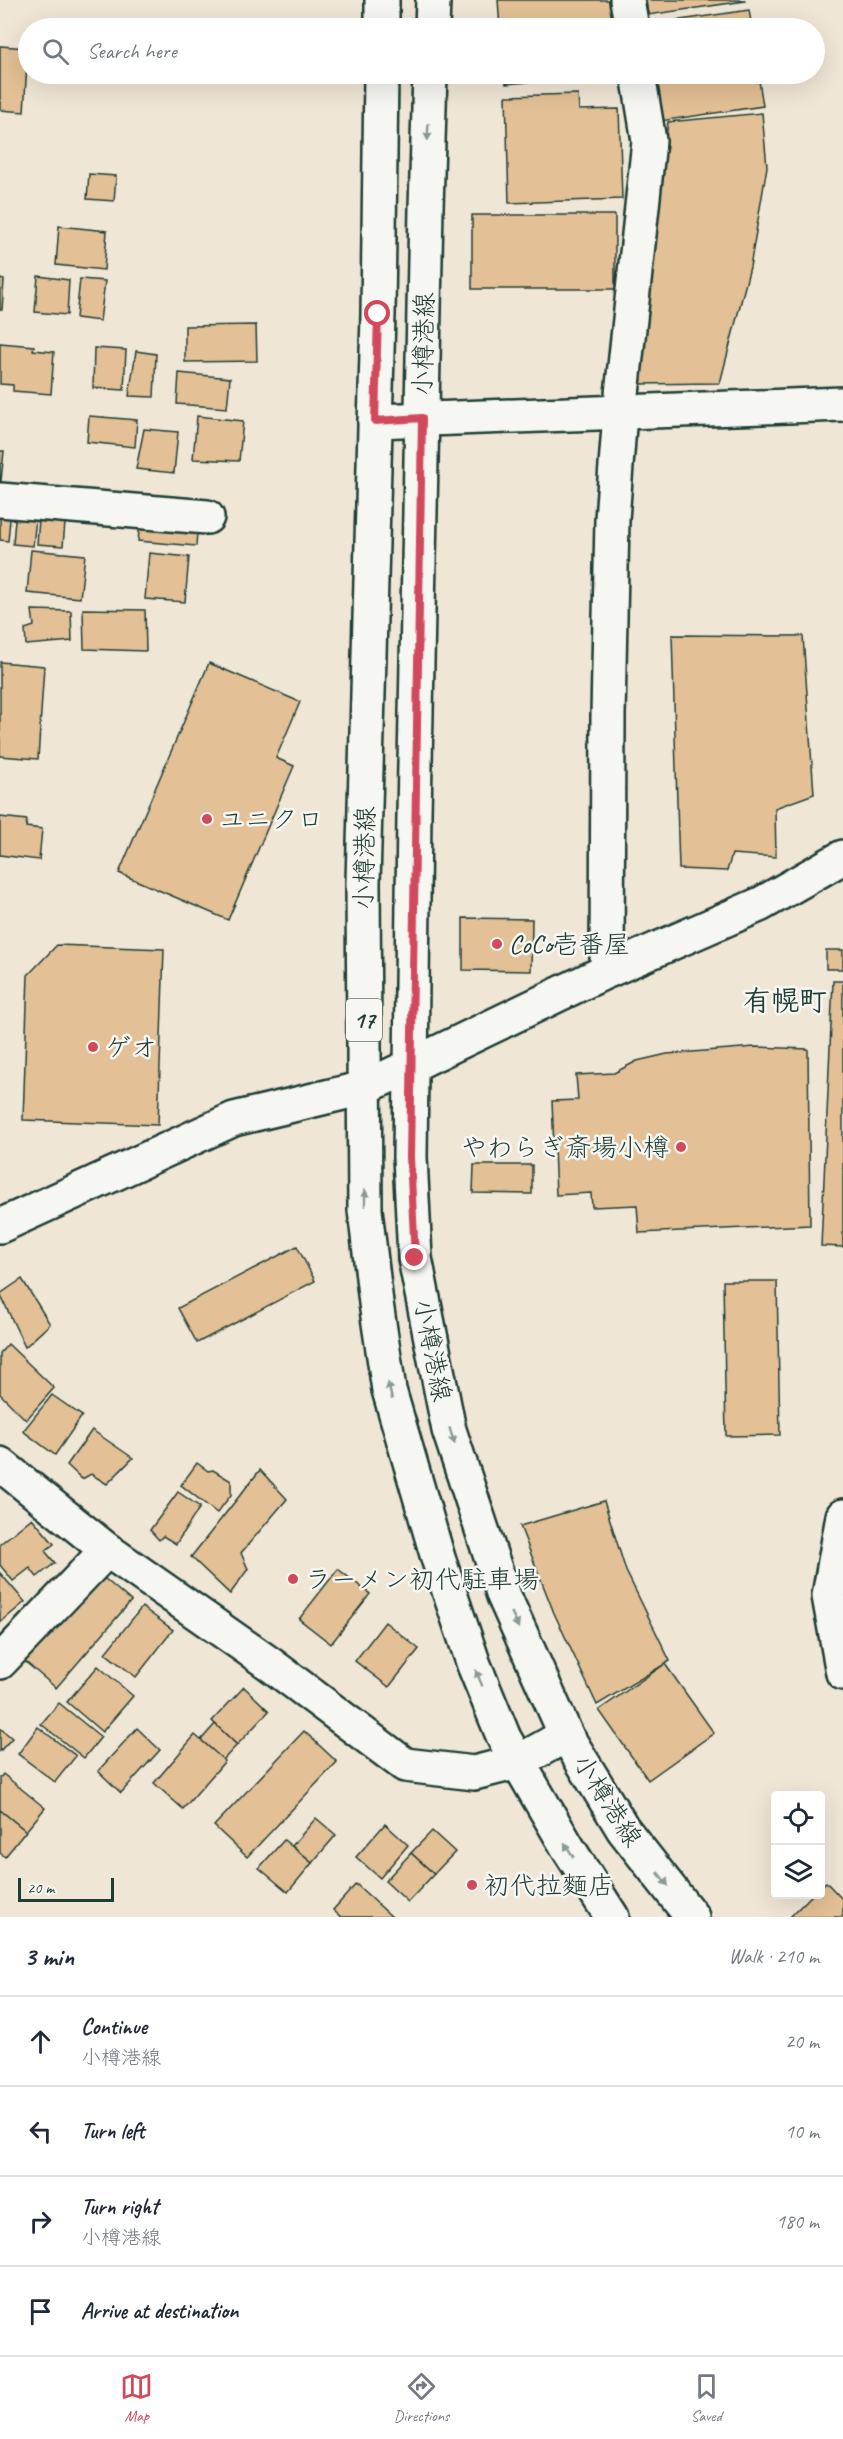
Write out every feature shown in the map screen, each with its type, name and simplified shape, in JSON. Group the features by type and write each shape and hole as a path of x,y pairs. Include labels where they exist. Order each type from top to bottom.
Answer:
{"main road":[{"path":"382,0 382,18"},
{"path":"432,18 433,0"},
{"path":"627,0 630,18"},
{"name":"小樽港線","path":"381,84 363,883 365,1210 389,1390 438,1558 474,1665 504,1738 568,1848 612,1917"},
{"name":"小樽港線","path":"430,84 414,802 410,1157 415,1258 449,1430 504,1596 566,1735 623,1828 692,1917"},
{"path":"608,971 608,716 612,530 620,413 649,141 640,84"},
{"path":"375,421 843,405"},
{"path":"0,500 207,517"},
{"path":"0,1226 234,1119 364,1088 608,971 760,904 843,857"},
{"path":"0,1464 107,1550 270,1664 405,1765 474,1773 518,1762 566,1735"},
{"path":"843,1516 829,1596 843,1673"},
{"path":"0,1662 107,1550"}],"building":[{"path":"498,0 611,0 613,18 499,18"},
{"path":"646,0 745,0 745,1 648,15"},
{"path":"749,10 750,18 694,18"},
{"path":"0,46 18,47 18,84 26,84 24,112 0,110"},
{"path":"654,84 760,84 763,106 660,121"},
{"path":"578,94 579,110 619,109 622,199 509,203 506,96"},
{"path":"762,113 767,167 750,267 720,383 637,384 668,122"},
{"path":"89,174 116,176 114,201 87,199"},
{"path":"472,215 615,215 615,289 472,289"},
{"path":"59,226 107,231 104,270 56,265"},
{"path":"38,276 69,280 67,315 35,312"},
{"path":"0,279 4,280 2,310 0,310"},
{"path":"80,279 105,281 100,321 76,318"},
{"path":"256,325 257,361 185,362 185,326"},
{"path":"0,343 34,346 33,350 54,352 51,394 13,391 13,385 0,384"},
{"path":"94,348 126,350 124,390 93,388"},
{"path":"136,351 156,354 154,397 129,396"},
{"path":"179,373 230,378 227,408 177,404"},
{"path":"89,416 137,420 135,447 87,442"},
{"path":"197,416 243,421 239,461 193,459"},
{"path":"144,429 178,432 174,473 136,469"},
{"path":"0,451 4,451 1,481 0,481"},
{"path":"0,507 11,508 8,541 0,540"},
{"path":"16,507 37,508 33,546 13,544"},
{"path":"40,508 66,511 63,546 37,544"},
{"path":"141,513 198,518 196,546 138,541"},
{"path":"31,550 85,555 80,598 27,593"},
{"path":"149,553 189,557 185,602 145,599"},
{"path":"83,609 145,610 146,651 84,649"},
{"path":"32,610 71,611 72,641 26,645 25,629 34,626"},
{"path":"672,635 803,636 814,794 775,808 776,857 732,854 727,871 679,869"},
{"path":"0,662 44,666 38,759 0,756"},
{"name":"ユニクロ","path":"209,663 300,702 276,758 294,766 228,920 119,873"},
{"path":"0,817 27,820 26,827 42,829 39,860 0,855"},
{"name":"CoCo壱番屋","path":"463,918 532,919 531,971 463,970"},
{"name":"ゲオ","path":"57,945 164,949 158,1125 23,1120 28,975"},
{"path":"826,950 843,950 843,969 826,969"},
{"path":"833,981 843,981 843,1247 821,1246"},
{"name":"やわらぎ斎場小樽","path":"755,1047 808,1049 810,1225 639,1233 637,1205 592,1207 591,1193 556,1195 552,1101 578,1100 576,1075 614,1073 637,1061 667,1054"},
{"path":"474,1165 532,1165 532,1194 473,1193"},
{"path":"297,1246 315,1281 197,1343 178,1308"},
{"path":"22,1279 50,1324 25,1347 0,1294"},
{"path":"723,1281 777,1281 780,1435 726,1436"},
{"path":"8,1344 54,1388 26,1420 0,1394 0,1353"},
{"path":"52,1395 82,1416 55,1455 23,1431"},
{"path":"92,1430 133,1458 107,1484 91,1474 82,1479 67,1465"},
{"path":"197,1463 208,1471 213,1470 231,1481 231,1495 217,1513 181,1485"},
{"path":"260,1470 287,1499 241,1553 248,1569 230,1594 191,1557"},
{"path":"178,1492 200,1507 176,1544 163,1536 159,1540 150,1530"},
{"path":"604,1501 626,1571 670,1661 597,1705 554,1613 520,1526"},
{"path":"32,1518 54,1544 45,1551 55,1563 37,1577 30,1568 13,1581 0,1565 0,1544"},
{"path":"338,1569 370,1594 331,1644 299,1619"},
{"path":"97,1572 131,1601 56,1688 22,1659"},
{"path":"0,1573 25,1602 0,1623"},
{"path":"142,1607 173,1630 136,1677 105,1653"},
{"path":"385,1622 419,1649 389,1687 355,1661"},
{"path":"665,1664 714,1733 648,1780 599,1710"},
{"path":"98,1666 133,1696 102,1732 67,1702"},
{"path":"244,1687 269,1711 237,1745 212,1721"},
{"path":"59,1703 101,1737 84,1758 41,1724"},
{"path":"215,1724 237,1745 223,1760 201,1740"},
{"path":"38,1727 76,1756 55,1782 18,1754"},
{"path":"0,1728 12,1738 0,1751"},
{"path":"137,1728 160,1750 121,1793 98,1771"},
{"path":"304,1731 337,1762 247,1857 214,1826"},
{"path":"195,1735 225,1761 183,1809 154,1783"},
{"path":"3,1774 45,1808 26,1831 0,1810 0,1778"},
{"path":"0,1810 26,1831 5,1857 0,1853"},
{"path":"316,1818 336,1835 312,1863 292,1846"},
{"path":"385,1824 408,1845 380,1878 356,1857"},
{"path":"432,1831 455,1852 434,1874 411,1853"},
{"path":"284,1840 312,1863 288,1892 259,1868"},
{"path":"411,1853 434,1874 408,1902 385,1881"},
{"path":"825,1883 843,1900 843,1917 790,1917 808,1899 825,1899"},
{"path":"356,1884 392,1917 341,1917 333,1910"}],"place":[{"name":"ユニクロ","path":"207,819"},
{"name":"CoCo壱番屋","path":"497,944"},
{"name":"ゲオ","path":"93,1047"},
{"name":"やわらぎ斎場小樽","path":"681,1147"},
{"name":"ラーメン初代駐車場","path":"293,1579"},
{"name":"初代拉麵店","path":"472,1885"}],"district":[{"name":"有幌町","path":"785,1000"}],"route":[{"path":"378,314 375,421 422,418 410,1157 415,1258"}]}
